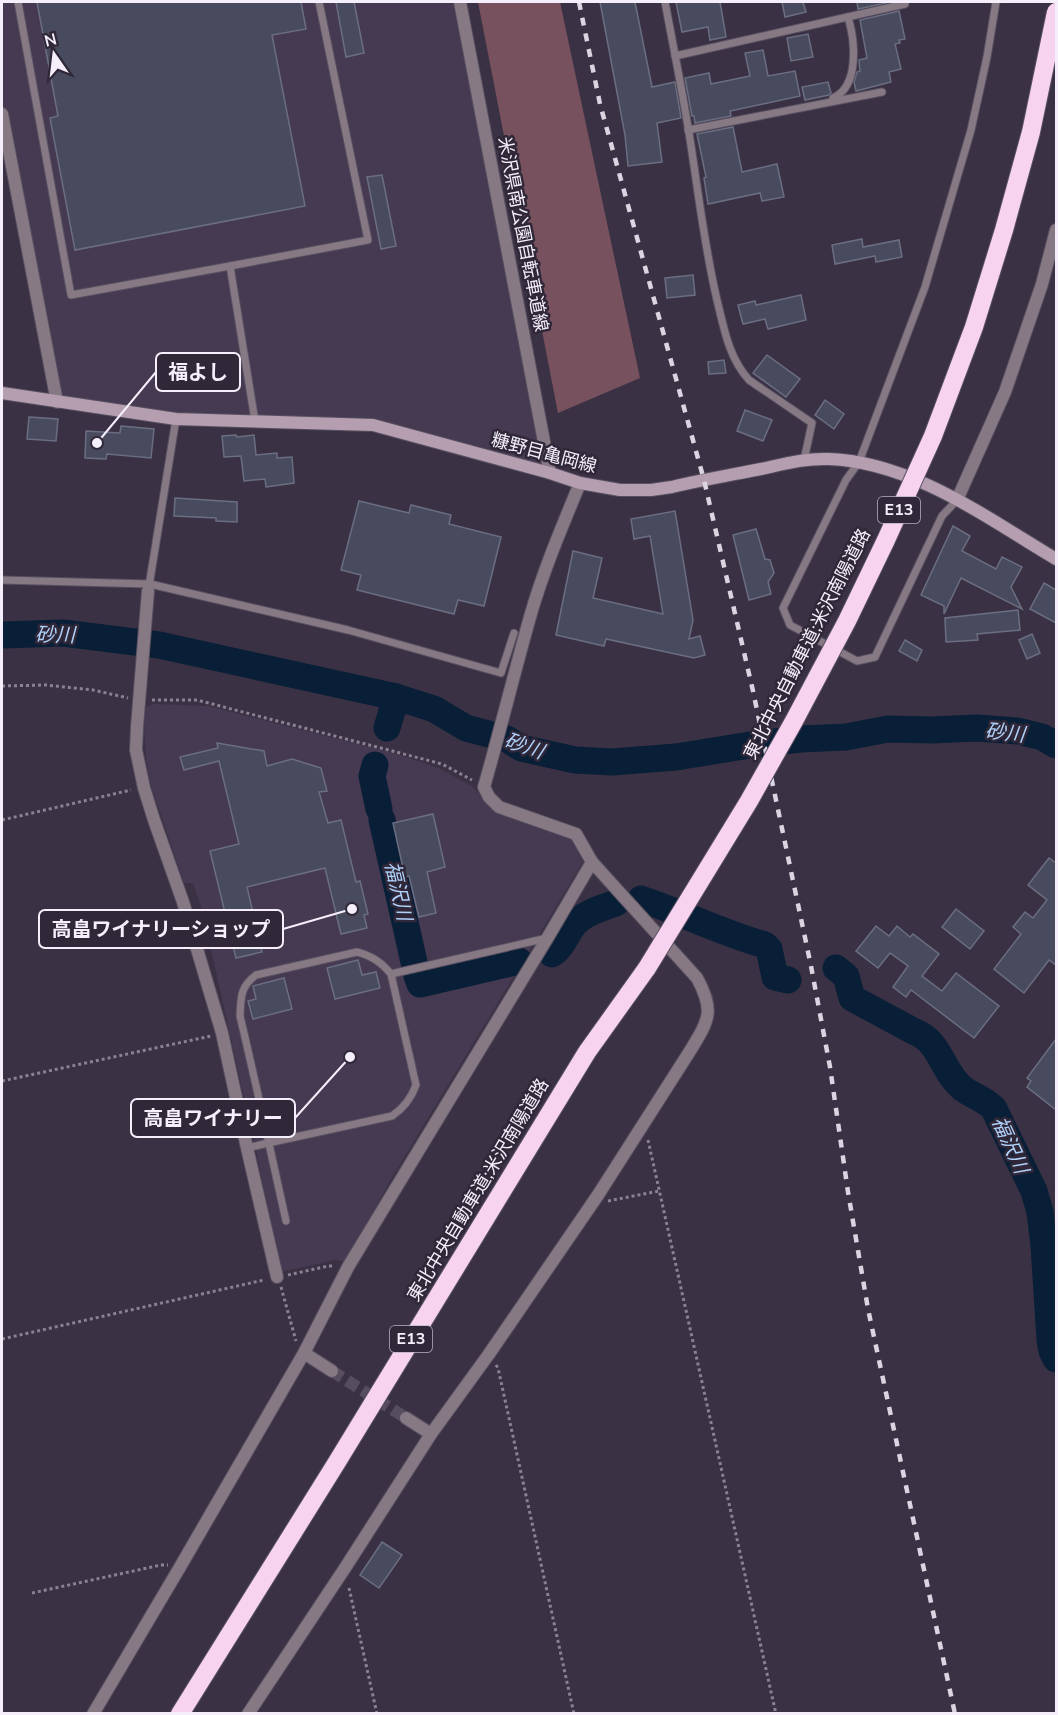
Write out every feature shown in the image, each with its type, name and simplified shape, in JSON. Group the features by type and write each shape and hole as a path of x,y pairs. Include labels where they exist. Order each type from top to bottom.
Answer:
{"highway":[{"name":"東北中央自動車道;米沢南陽道路","path":"191,1713 598,1057 647,968 749,801 847,621 933,436 974,327 1005,230 1031,132 1056,12"},
{"name":"東北中央自動車道;米沢南陽道路","path":"180,1713 349,1442 587,1052 647,968"}],"main road":[{"name":"糠野目亀岡線","path":"2,393 176,419 373,425 580,483 620,490 672,487 804,460 829,459 860,462 890,470 931,487 1056,559"}],"street":[{"name":"米沢県南公園自転車道線","path":"460,2 550,473"},
{"path":"2,114 57,402"},
{"path":"957,500 1005,393 1042,284 1056,230"},
{"path":"248,1713 345,1568 430,1434 489,1354 598,1195 701,1034 707,1019 709,1005 697,978 592,862 576,834 499,807 489,797 486,781 530,615 580,483"},
{"path":"149,588 136,750 144,788 183,902 222,1033 277,1277"},
{"path":"93,1713 304,1353 348,1267 592,862"},
{"path":"304,1353 332,1371"},
{"path":"406,1418 430,1434"}],"lane":[{"path":"18,2 71,295 368,240 319,2"},
{"path":"665,2 710,267 730,349 741,371 749,380 812,423 804,460"},
{"path":"957,500 942,516 874,657 857,661 790,625 783,608 846,480 860,462 925,287 971,130 996,2"},
{"path":"675,56 905,4"},
{"path":"822,103 839,96 850,77 854,61 848,17"},
{"path":"688,130 882,92"},
{"path":"230,266 255,422"},
{"path":"149,588 176,419"},
{"path":"2,580 149,588 348,630 501,673 514,633"},
{"path":"391,974 548,938"},
{"path":"247,1148 268,1143 392,1116 404,1107 416,1085 391,974 382,963 369,955 357,952 256,975 246,983 241,998 240,1016 268,1143 286,1221"}],"path":[{"path":"2,686 46,685 197,700 442,764 486,781"},
{"path":"2,820 144,788"},
{"path":"2,1081 222,1033"},
{"path":"640,1129 648,1141 776,1713"},
{"path":"598,1195 610,1202 659,1191"},
{"path":"2,1339 328,1266 348,1267"},
{"path":"277,1277 295,1339 304,1353"},
{"path":"489,1354 498,1368 574,1713"},
{"path":"32,1593 161,1564 180,1567"},
{"path":"345,1568 376,1713"}],"shaded area":[{"path":"2,2 460,2 550,473 373,425 176,419 57,402 2,114"},
{"path":"478,2 560,2 640,378 558,413"},
{"path":"153,704 208,706 397,754 438,768 472,786 485,801 572,839 583,862 390,1181 346,1262 335,1260 281,1272 202,909 193,883 184,883 150,783 144,727 146,707"}],"building":[{"path":"37,2 301,2 306,29 272,35 305,206 75,250 50,118 58,116"},
{"path":"336,2 354,2 364,53 346,57"},
{"path":"600,2 635,2 652,87 675,82 681,118 657,123 662,162 628,166 625,135"},
{"path":"676,2 720,2 726,37 710,40 708,27 682,32"},
{"path":"782,2 803,2 806,12 785,17"},
{"path":"857,2 891,2 858,9"},
{"path":"899,11 905,39 895,44 901,69 889,72 891,82 856,91 854,82 857,72 860,71 859,60 867,58 860,20"},
{"path":"808,34 813,57 791,61 787,38"},
{"path":"763,50 768,76 795,71 800,96 730,111 731,116 695,123 685,78 709,73 711,84 750,76 745,53"},
{"path":"828,82 831,93 829,95 805,100 802,87"},
{"path":"733,127 742,172 777,164 784,197 762,201 760,193 708,204 704,178 706,177 697,134"},
{"path":"382,175 396,246 381,249 367,177"},
{"path":"862,239 863,247 899,240 902,257 876,262 875,256 835,264 832,245"},
{"path":"693,275 695,295 667,298 665,278"},
{"path":"801,295 806,320 768,329 765,319 743,324 738,305 755,301 756,305"},
{"path":"767,355 800,379 786,397 753,373"},
{"path":"724,360 726,373 709,374 708,362"},
{"path":"825,400 844,414 834,429 815,415"},
{"path":"745,410 772,420 763,441 737,431"},
{"path":"29,417 58,419 56,441 27,439"},
{"path":"121,426 154,429 151,458 107,454 106,459 85,458 86,431 120,433"},
{"path":"236,435 237,437 254,435 256,455 277,453 277,458 292,457 294,483 266,487 265,479 244,481 241,456 224,457 222,436"},
{"path":"175,498 237,502 237,522 216,521 216,518 174,516"},
{"path":"359,501 409,513 411,505 451,515 449,524 501,537 484,606 458,600 454,614 357,590 361,575 341,570"},
{"path":"675,511 693,620 689,639 700,636 705,655 694,658 606,639 604,646 556,635 573,551 602,558 593,598 663,614 650,536 634,539 631,519"},
{"path":"953,526 970,536 962,551 996,569 1002,557 1022,567 1011,587 1022,609 961,578 944,614 944,606 921,595"},
{"path":"756,529 765,559 770,560 774,573 768,582 771,594 749,600 733,535"},
{"path":"1044,583 1056,590 1056,623 1030,609"},
{"path":"1018,610 1020,630 977,634 978,640 946,642 945,618"},
{"path":"1032,634 1040,653 1027,659 1019,640"},
{"path":"905,640 922,650 917,661 899,651"},
{"path":"217,743 264,751 267,766 292,759 321,768 327,791 319,792 328,823 341,820 356,882 360,881 368,914 364,915 367,928 341,934 325,868 247,887 262,952 236,958 210,851 239,844 219,761 184,770 180,757 218,748"},
{"path":"433,814 445,867 427,872 436,913 419,917 409,876 405,877 393,823"},
{"path":"1049,858 1056,863 1056,965 1049,960 1024,993 994,969 1021,934 1013,927 1025,912 1033,918 1047,900 1028,885"},
{"path":"956,909 984,931 970,949 942,927"},
{"path":"876,926 889,936 897,926 910,937 913,934 939,954 922,976 942,991 956,973 999,1006 974,1038 911,990 906,997 893,987 908,966 890,953 878,968 856,951"},
{"path":"358,960 362,975 376,972 380,988 335,999 327,968"},
{"path":"284,978 292,1009 253,1019 248,1001 256,999 253,986"},
{"path":"1056,1039 1056,1110 1027,1087 1031,1081 1027,1078"},
{"path":"382,1542 402,1555 379,1588 360,1575"}],"waterway":[{"name":"砂川","path":"2,635 63,633 159,645 396,697 434,709 466,728 507,739 521,748 575,760 612,762 676,757 756,744 846,737 888,729 977,728 1018,731 1042,737 1056,745"},
{"name":"福沢川","path":"387,728 396,697"},
{"name":"福沢川","path":"375,765 372,776 379,809"},
{"name":"福沢川","path":"382,820 414,962"},
{"name":"福沢川","path":"641,899 765,945 769,949 775,977 788,980"},
{"name":"福沢川","path":"552,954 577,921 616,903"},
{"name":"福沢川","path":"417,976 420,984 519,961"},
{"name":"福沢川","path":"836,968 846,976 852,998 930,1042 955,1081 994,1109 1034,1191 1040,1212 1050,1340 1056,1359"}],"tunnel":[{"path":"332,1371 406,1418"}],"railway":[{"path":"579,2 600,104 704,480 753,691 830,1067 868,1309 955,1714"}],"place":[{"name":"福よし","path":"97,443"},
{"name":"高畠ワイナリーショップ","path":"352,909"},
{"name":"高畠ワイナリー","path":"350,1057"}]}
